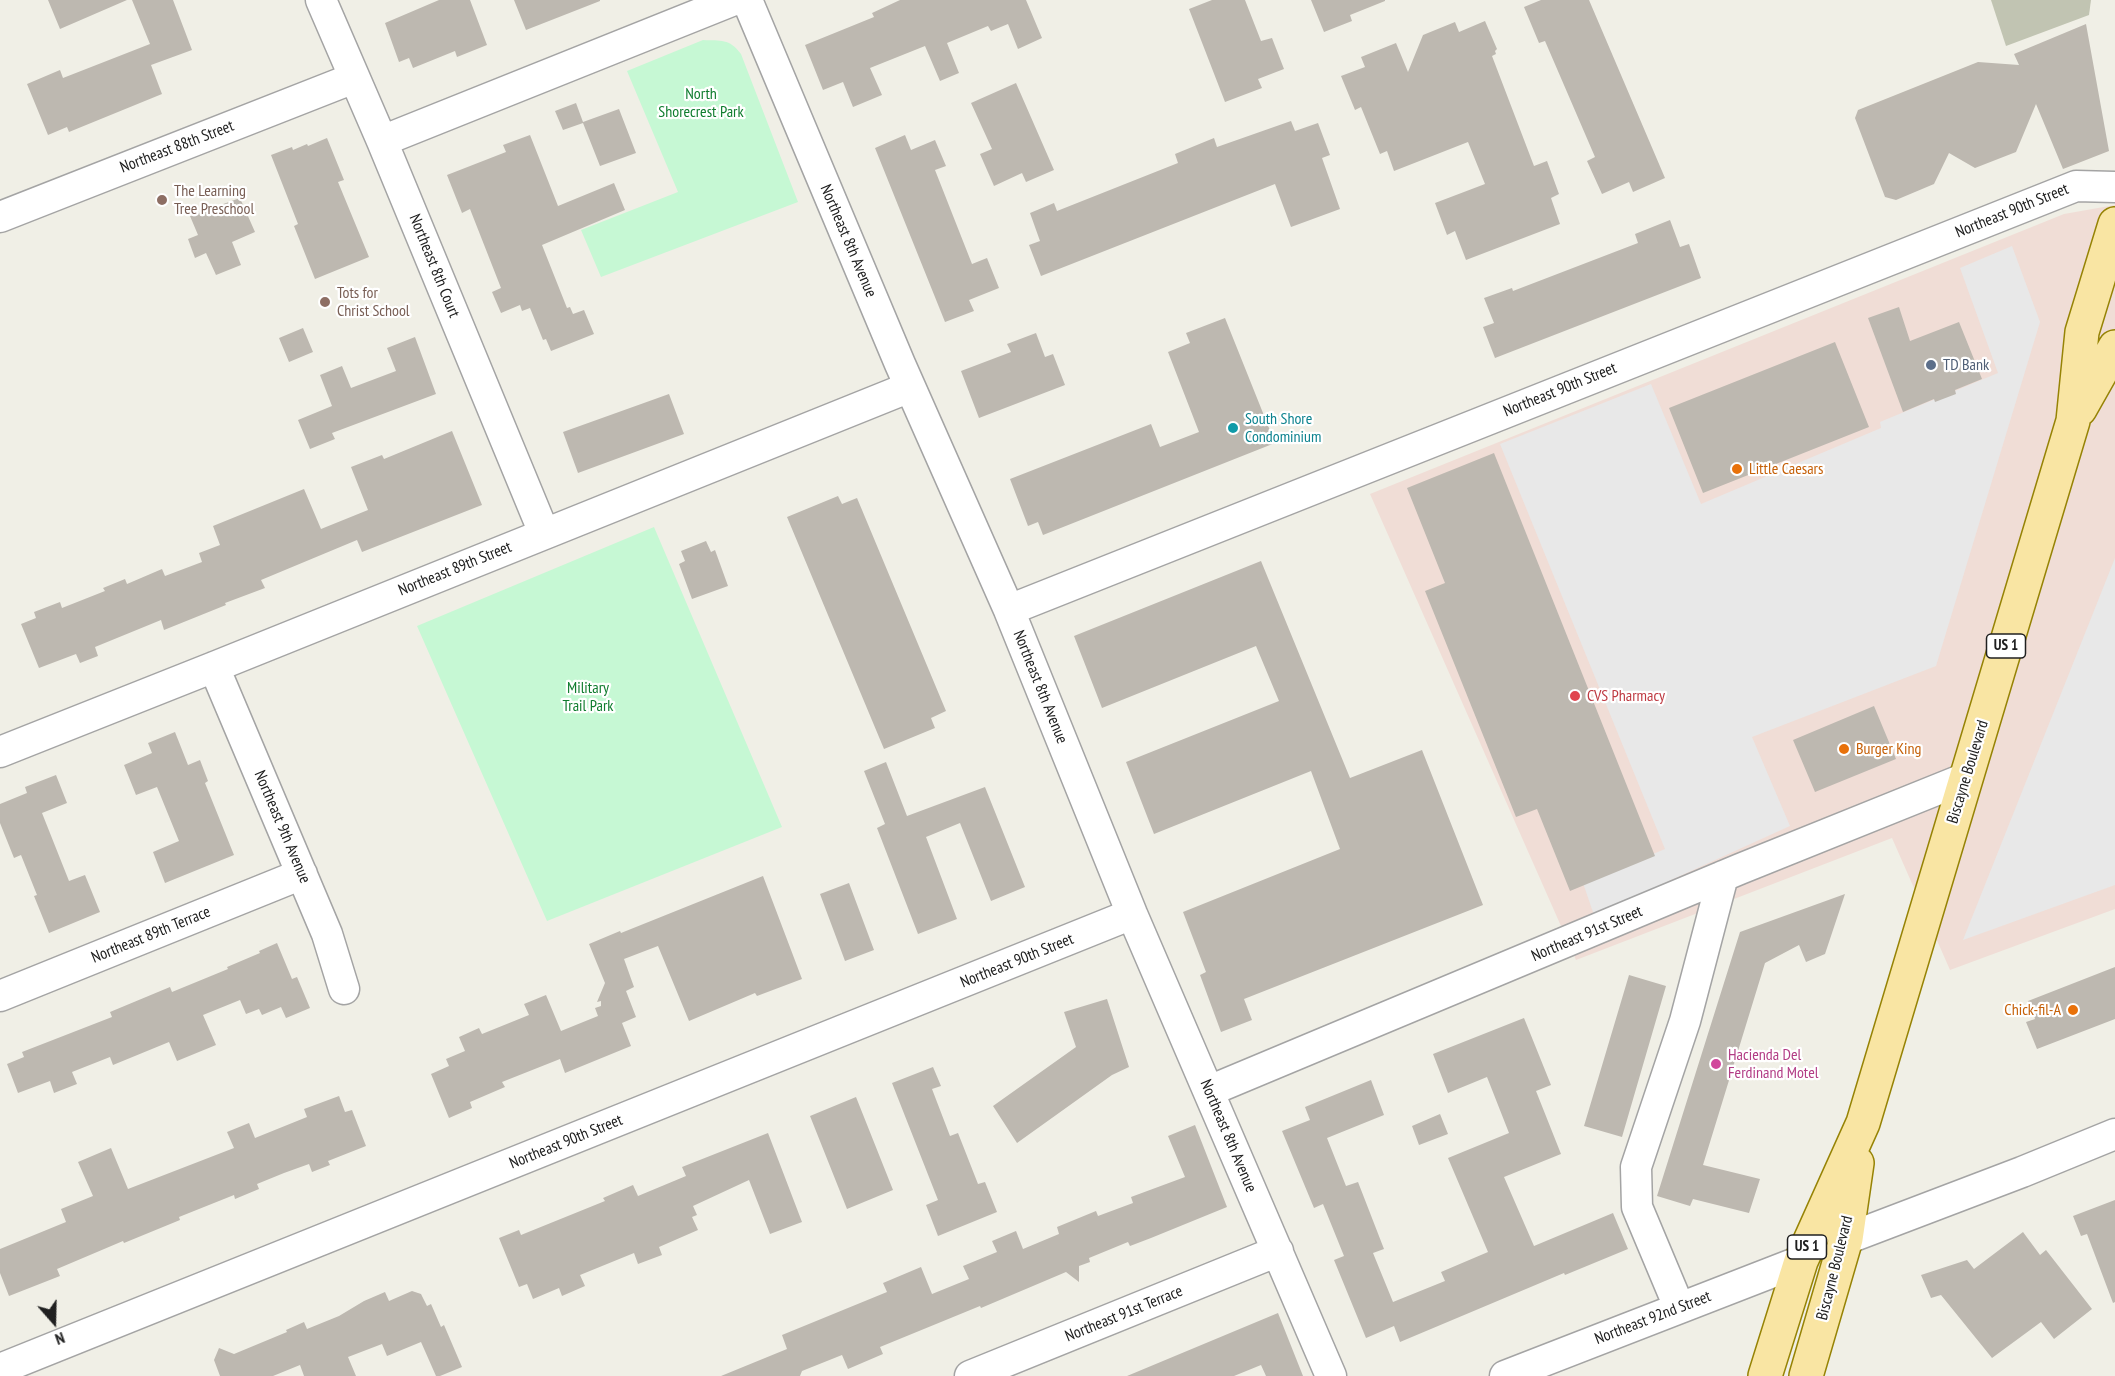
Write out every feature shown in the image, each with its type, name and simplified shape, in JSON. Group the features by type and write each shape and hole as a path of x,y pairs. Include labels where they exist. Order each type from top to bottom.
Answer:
{"main road":[{"name":"Biscayne Boulevard","path":"1765,1376 1801,1261 1863,1123 2073,422 2082,332 2115,224"},
{"name":"Biscayne Boulevard","path":"2073,422 2115,347"},
{"name":"Biscayne Boulevard","path":"1806,1376 1846,1239 1863,1123"}],"street":[{"name":"Northeast 8th Court","path":"321,0 382,141 544,533"},
{"path":"382,141 734,0"},
{"name":"Northeast 8th Avenue","path":"747,0 910,387 1009,610 1132,914 1331,1376"},
{"name":"Northeast 88th Street","path":"0,217 354,78"},
{"name":"Northeast 90th Street","path":"1009,610 2076,186 2115,187"},
{"name":"Northeast 89th Street","path":"0,752 910,387"},
{"name":"Northeast 9th Avenue","path":"214,668 327,934 344,989"},
{"name":"Northeast 91st Street","path":"1209,1092 1723,876 1966,778"},
{"name":"Northeast 89th Terrace","path":"3,986 302,874"},
{"path":"1679,1307 1637,1207 1636,1167 1685,1022 1723,876"},
{"name":"Northeast 90th Street","path":"0,1369 1132,914"},
{"path":"1846,1239 2115,1134"},
{"name":"Northeast 91st Terrace","path":"970,1376 1278,1251"},
{"name":"Northeast 92nd Street","path":"1505,1376 1801,1261"}],"shaded area":[{"path":"1991,0 2091,0 2089,15 2006,46"},
{"path":"2115,205 2115,909 1950,970 1892,838 1576,960 1370,494 2064,214"},
{"path":"2012,246 2040,322 1936,666 1752,737 1790,826 1594,915 1583,883 1665,849 1500,444 1651,384 1701,504 1881,428 1880,422 1998,373 1960,268"},
{"path":"2115,558 2115,885 1963,940"}],"green space":[{"name":"North Shorecrest Park","path":"703,40 728,43 741,54 798,202 601,277 581,230 678,192 627,71"},
{"name":"Military Trail Park","path":"654,527 782,827 547,921 417,626"}],"building":[{"path":"48,0 127,0 60,29"},
{"path":"132,0 173,0 192,50 151,65 162,94 69,132 67,127 48,135 27,84 60,70 63,78 150,44"},
{"path":"439,0 470,0 487,45 457,57 455,51 413,68 409,58 399,62 385,23"},
{"path":"514,0 600,0 600,1 526,30"},
{"path":"900,0 1026,0 1042,38 1018,49 1008,24 991,31 988,26 947,43 959,73 940,81 925,46 870,68 882,95 853,107 843,82 823,90 805,45 874,17 872,13"},
{"path":"1212,0 1245,0 1261,41 1272,38 1284,69 1258,79 1262,88 1225,102 1189,9"},
{"path":"1311,0 1385,1 1350,15 1352,21 1324,32"},
{"path":"1541,0 1589,0 1665,178 1633,192 1629,182 1602,194 1587,161 1595,157 1545,41 1539,43 1524,7"},
{"path":"1485,21 1497,49 1496,54 1492,56 1534,166 1547,161 1559,194 1551,198 1560,224 1466,260 1455,231 1447,235 1435,203 1485,184 1468,142 1394,171 1387,151 1380,154 1361,107 1355,110 1341,76 1365,67 1361,57 1396,43 1408,72 1423,35 1455,22 1459,32"},
{"path":"2086,24 2109,151 2063,169 2036,104 2016,152 1975,168 1949,153 1934,184 1896,200 1885,197 1855,118 1858,110 1978,62 2019,65 2014,54"},
{"path":"1016,83 1054,170 1026,182 1022,173 994,186 980,154 992,149 971,103"},
{"path":"576,103 583,122 619,109 636,153 600,166 583,123 563,130 555,111"},
{"path":"1291,121 1295,131 1318,123 1330,155 1322,158 1340,209 1291,227 1275,184 1041,276 1029,245 1040,241 1030,213 1054,203 1057,211 1178,163 1175,154 1214,138 1217,147"},
{"path":"530,135 558,206 614,183 625,210 542,245 567,308 570,307 573,314 584,310 594,334 551,351 546,339 543,340 530,308 522,311 520,305 501,313 492,292 501,288 470,209 462,213 447,175 506,152 503,145"},
{"path":"905,135 911,150 935,140 946,166 935,170 972,264 987,258 999,288 969,300 974,311 945,322 875,148"},
{"path":"327,138 344,180 338,182 369,257 315,279 294,226 298,224 271,155 292,147 293,150 307,144 308,146"},
{"path":"240,198 255,232 232,242 241,265 216,275 206,253 195,258 188,239 198,235 190,216"},
{"path":"1670,220 1680,247 1689,244 1701,278 1495,358 1483,327 1494,323 1484,298 1512,288 1513,291 1638,243 1635,234"},
{"name":"TD Bank","path":"1899,307 1910,341 1959,322 1982,379 1955,390 1956,394 1935,402 1934,399 1903,412 1868,318"},
{"name":"South Shore Condominium","path":"1225,318 1275,443 1043,535 1038,522 1028,526 1010,479 1151,424 1160,447 1199,432 1168,352 1190,343 1186,333"},
{"path":"303,328 313,352 289,362 279,338"},
{"path":"1036,333 1045,357 1053,354 1065,385 979,418 961,371 1011,352 1007,344"},
{"path":"415,337 436,394 332,433 335,439 310,449 298,420 332,406 320,375 342,366 351,388 396,371 387,348"},
{"path":"1835,342 1869,427 1703,493 1669,408"},
{"path":"669,394 684,434 578,473 563,432"},
{"path":"452,431 482,505 362,552 357,540 261,580 265,588 164,630 161,620 95,647 98,656 80,663 76,654 39,668 21,624 36,618 34,612 60,602 62,608 105,591 103,588 125,579 127,584 162,569 165,576 202,562 199,553 220,545 213,526 304,489 321,529 368,510 351,467 382,455 384,459"},
{"path":"1494,453 1655,856 1570,891 1537,809 1516,817 1425,591 1445,583 1407,488"},
{"path":"838,496 842,504 857,498 946,711 931,718 935,728 884,749 787,517"},
{"path":"706,541 711,552 715,550 728,586 692,599 679,564 685,561 681,551"},
{"path":"1261,561 1350,778 1422,750 1483,905 1244,999 1252,1020 1221,1032 1200,975 1206,972 1183,912 1340,849 1311,771 1154,834 1126,762 1279,701 1256,646 1102,708 1074,636"},
{"name":"Burger King","path":"1874,706 1896,759 1815,792 1793,740"},
{"path":"175,732 188,765 200,760 208,781 205,783 234,855 165,883 153,852 179,841 157,787 136,795 124,765 152,753 148,743"},
{"path":"886,762 907,816 985,787 1025,887 991,901 960,823 926,837 957,919 918,934 877,828 885,824 864,771"},
{"path":"56,775 67,803 42,813 69,881 85,875 100,912 49,933 21,855 14,858 0,823 0,804 27,793 25,787"},
{"path":"763,876 802,979 757,996 755,993 689,1021 658,946 624,959 634,987 626,991 636,1017 622,1023 631,1046 565,1073 560,1059 502,1082 505,1087 470,1102 472,1108 449,1118 431,1074 449,1066 446,1059 465,1051 459,1037 479,1028 482,1034 529,1015 524,1004 546,995 561,1031 598,1016 595,1008 601,1006 601,1001 597,1002 605,983 589,944"},
{"path":"849,883 874,950 845,961 820,894"},
{"name":"Hacienda Del Ferdinand Motel","path":"1845,894 1825,954 1806,962 1799,945 1765,963 1703,1165 1760,1179 1749,1213 1693,1199 1690,1206 1657,1196 1740,932"},
{"path":"277,943 292,979 297,977 310,1008 286,1018 281,1007 262,1015 259,1009 246,1014 240,1000 203,1015 216,1045 177,1061 169,1042 113,1065 110,1057 72,1072 77,1084 54,1093 50,1081 18,1093 7,1064 24,1057 22,1052 112,1017 110,1012 170,987 172,992 228,969 227,967"},
{"name":"Chick-fil-A","path":"2115,967 2115,1019 2037,1049 2026,1022 2035,1019 2028,1001"},
{"path":"1629,975 1666,986 1622,1137 1584,1126"},
{"path":"1107,999 1129,1067 1112,1075 1017,1143 993,1106 1076,1047 1064,1012"},
{"path":"1524,1018 1551,1085 1536,1091 1561,1154 1504,1177 1534,1246 1613,1213 1628,1249 1565,1275 1564,1273 1400,1342 1394,1326 1366,1338 1334,1260 1344,1256 1323,1204 1314,1208 1282,1131 1310,1120 1305,1107 1371,1080 1384,1115 1327,1138 1346,1186 1358,1182 1384,1249 1373,1253 1393,1302 1445,1281 1441,1272 1488,1252 1448,1158 1509,1133 1487,1077 1448,1093 1433,1054"},
{"path":"933,1067 941,1086 932,1089 950,1136 958,1133 978,1184 985,1182 997,1212 938,1236 926,1205 938,1200 892,1083"},
{"path":"339,1096 345,1112 352,1110 366,1146 328,1161 330,1165 312,1172 309,1164 257,1184 259,1189 235,1199 234,1195 179,1217 180,1220 57,1269 60,1276 9,1296 0,1273 0,1249 66,1222 61,1209 93,1196 78,1162 111,1148 128,1189 234,1148 227,1132 249,1123 255,1138 307,1117 304,1109"},
{"path":"856,1097 893,1190 847,1209 810,1116"},
{"path":"1440,1114 1448,1134 1419,1145 1412,1126"},
{"path":"1195,1125 1227,1207 1130,1246 1128,1242 1089,1258 1090,1262 1079,1266 1079,1282 1066,1272 880,1347 883,1354 848,1369 842,1355 802,1371 800,1376 721,1376 787,1349 782,1335 887,1292 883,1283 921,1267 932,1294 969,1279 963,1266 997,1252 992,1241 1016,1231 1023,1249 1059,1234 1057,1227 1096,1211 1098,1216 1133,1203 1131,1197 1185,1177 1168,1136"},
{"path":"768,1133 802,1222 770,1234 749,1180 693,1206 697,1215 692,1217 698,1230 659,1247 662,1255 638,1264 634,1253 580,1275 585,1286 562,1296 559,1288 533,1299 527,1284 519,1287 499,1238 519,1230 521,1235 605,1201 603,1198 633,1185 638,1196 686,1176 682,1167"},
{"path":"2115,1200 2115,1302 2113,1303 2087,1234 2081,1236 2073,1216"},
{"path":"2023,1232 2040,1255 2046,1250 2092,1309 2054,1339 2041,1322 1992,1358 1941,1295 1931,1298 1921,1275 1967,1260 1974,1269"},
{"path":"412,1291 421,1294 427,1306 431,1304 441,1327 444,1325 462,1367 436,1376 421,1342 387,1356 382,1344 348,1357 356,1376 304,1376 300,1365 273,1376 220,1376 214,1360 219,1348 234,1354 287,1332 286,1330 304,1322 307,1329 339,1316 385,1292 389,1301"},
{"path":"1278,1313 1303,1376 1266,1376 1261,1365 1234,1376 1127,1376"}],"place":[{"name":"The Learning Tree Preschool","path":"162,200"},
{"name":"Tots for Christ School","path":"325,302"},
{"name":"TD Bank","path":"1931,365"},
{"name":"South Shore Condominium","path":"1233,428"},
{"name":"Little Caesars","path":"1737,469"},
{"name":"CVS Pharmacy","path":"1575,696"},
{"name":"Burger King","path":"1844,749"},
{"name":"Chick-fil-A","path":"2073,1010"},
{"name":"Hacienda Del Ferdinand Motel","path":"1716,1064"}]}
